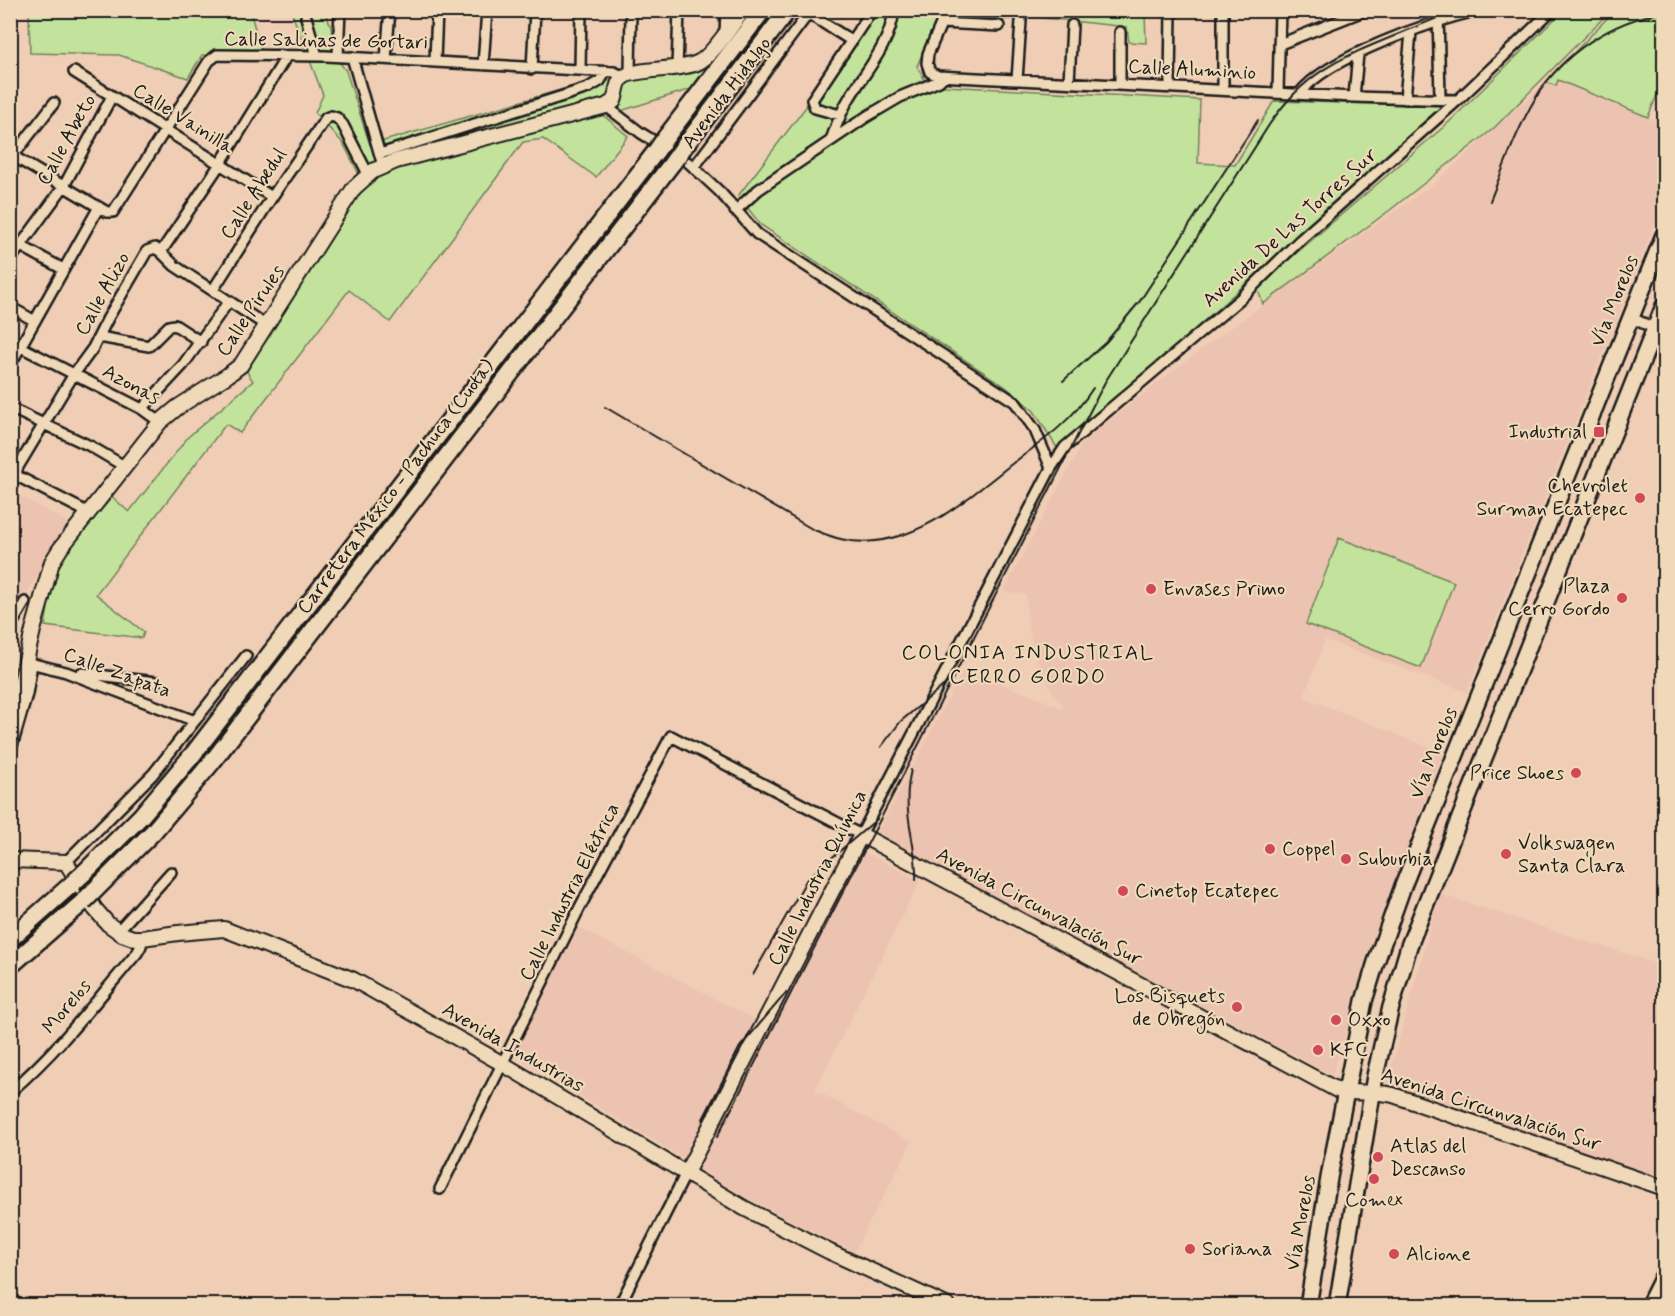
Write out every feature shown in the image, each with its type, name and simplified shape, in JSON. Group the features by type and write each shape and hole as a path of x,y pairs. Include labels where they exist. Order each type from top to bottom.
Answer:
{"highway":[{"name":"Carretera México - Pachuca (Cuota)","path":"10,939 79,877 141,816 213,729 763,10"},
{"name":"Carretera México - Pachuca (Cuota)","path":"10,966 88,896 153,832 212,762 788,10"}],"main road":[{"name":"Vía Morelos","path":"1308,1305 1364,1001 1400,896 1665,235"},
{"path":"1337,1305 1373,1091 1391,1007 1409,946 1660,330 1665,306"}],"street":[{"path":"338,57 340,10"},
{"path":"386,60 390,10"},
{"path":"435,62 437,10"},
{"path":"483,65 487,10"},
{"path":"532,69 535,10"},
{"path":"580,70 581,10"},
{"path":"631,10 626,74 618,84 614,101 606,106 641,133 694,167 720,192 757,234 1015,402 1035,430 1051,468"},
{"path":"677,68 679,10"},
{"path":"725,34 726,10"},
{"path":"626,74 677,68 702,61 742,10"},
{"path":"840,115 815,108 812,103 813,97 872,10"},
{"path":"831,141 840,115 883,47 894,10"},
{"path":"947,10 941,23 999,26"},
{"path":"1170,87 1171,10"},
{"path":"1223,10 1223,90"},
{"path":"1278,93 1280,10"},
{"path":"1280,44 1366,10"},
{"path":"1299,94 1319,75 1358,54 1411,32 1441,15 1479,10"},
{"name":"Avenida De Las Torres Sur","path":"1051,468 1074,438 1232,306 1300,240 1458,100 1552,10"},
{"path":"810,12 852,41"},
{"name":"Avenida Hidalgo","path":"694,167 810,12"},
{"path":"1440,99 1441,15"},
{"path":"306,18 317,56"},
{"path":"1017,80 1021,21"},
{"name":"Calle Aluminio","path":"941,23 928,54 927,67 933,75 943,77 1458,100"},
{"path":"1069,82 1072,25"},
{"path":"1120,32 1120,85"},
{"path":"1405,99 1411,32"},
{"path":"1354,97 1358,54"},
{"name":"Calle Salinas de Gortari","path":"99,207 111,213 114,211 214,56 352,57 626,74"},
{"name":"Calle Alizo","path":"87,512 19,477 16,473 74,374 99,337 147,251 154,248 161,252 220,164 286,57"},
{"path":"352,57 381,160"},
{"name":"Calle Pirules","path":"10,731 29,663 52,562 60,549 160,422 237,369 267,326 358,182 381,160 588,88 600,81 606,71"},
{"name":"Calle Vainilla","path":"74,72 272,197"},
{"path":"735,211 758,190 831,141 900,97 939,81 943,77"},
{"name":"Calle Abeto","path":"10,260 64,186 112,96"},
{"path":"10,365 99,207 12,158 54,103"},
{"path":"531,106 534,125"},
{"name":"Calle Pirules","path":"381,160 606,106"},
{"name":"Calle Abedul","path":"213,290 326,118 332,116 340,121 368,174"},
{"path":"21,246 63,269"},
{"path":"161,252 175,266 267,326"},
{"path":"142,410 183,365 229,301"},
{"path":"10,307 35,321"},
{"path":"1630,318 1660,330"},
{"path":"99,337 149,346 173,325 201,342"},
{"name":"Azonas","path":"21,347 142,410 160,422"},
{"path":"10,408 90,446 124,466"},
{"name":"Calle Industria Química","path":"620,1303 1051,468"},
{"path":"10,627 25,602"},
{"path":"10,860 66,862 153,774 246,656"},
{"path":"10,753 27,694 29,663"},
{"name":"Calle Zapata","path":"29,663 66,672 195,721"},
{"path":"66,672 156,682"},
{"name":"Avenida Circunvalación Sur","path":"671,736 861,835 1336,1090 1373,1091 1394,1095 1665,1188"},
{"name":"Calle Industria Eléctrica","path":"440,1189 580,907 671,736"},
{"name":"Avenida Industrias","path":"66,862 95,909 108,924 118,931 133,938 213,929 232,932 280,953 354,980 776,1226 948,1305"},
{"path":"118,931 171,872"},
{"name":"Morelos","path":"10,1092 36,1070 70,1032 137,953 142,938"},
{"path":"1645,1305 1665,1268"},
{"path":"620,1303 633,1305"}],"shaded area":[{"path":"1558,80 1664,124 1664,201 1467,692 1325,640 1304,697 1443,753 1408,846 1332,1075 876,835 964,669 1065,709 1050,688 1035,656 1028,625 1026,595 1003,592 1085,439 1204,347 1436,182 1546,82 1556,85"},
{"path":"11,491 71,524 11,619"},
{"path":"863,851 920,881 815,1090 912,1142 854,1252 750,1200 699,1169"},
{"path":"1440,894 1664,966 1664,1180 1386,1085"},
{"path":"578,927 756,1020 684,1159 514,1056"}],"green space":[{"path":"29,11 250,11 262,53 202,55 188,78 119,55 30,53"},
{"path":"291,11 324,11 331,26 333,53 346,71 370,145 584,83 681,75 708,65 691,89 604,116 628,136 596,177 543,139 523,142 390,322 349,290 240,433 226,424 96,594 144,632 142,638 45,626 57,572 70,547 82,532 112,497 129,512 188,437 253,381 247,372 286,282 342,194 360,176 343,143 315,113 323,95"},
{"path":"879,11 941,11 917,66 924,79 945,86 1200,100 1198,163 1235,165 1274,101 1444,106 1059,451 1034,411 1006,387 761,225 738,196"},
{"path":"988,11 1148,11 1145,13 1146,43 1129,42 1127,27 1034,17 988,21"},
{"path":"1563,11 1610,11 1493,129 1390,210 1263,304 1257,287 1447,124"},
{"path":"1614,11 1664,11 1664,78 1648,117 1558,80 1556,86 1546,82"},
{"path":"1339,538 1454,582 1421,668 1306,624"}],"railway":[{"path":"717,1137 1105,382 1269,125 1295,92 1324,70 1356,52 1459,10"},
{"path":"1490,201 1528,111 1546,82 1559,67 1607,31 1645,16 1664,12"},
{"path":"1063,381 1106,342 1140,301 1258,120"},
{"path":"605,407 812,529 843,540 867,542 914,531 949,512 1057,429 1085,400 1093,388"},
{"path":"881,747 901,721 948,682"},
{"path":"911,770 908,785 908,809 916,880"},
{"path":"753,975 807,879 877,819"},
{"path":"703,1119 740,1047 786,993"}],"place":[{"name":"Industrial","path":"1599,432"},
{"name":"Chevrolet Surman Ecatepec","path":"1640,498"},
{"name":"Envases Primo","path":"1151,589"},
{"name":"Plaza Cerro Gordo","path":"1622,598"},
{"name":"Price Shoes","path":"1576,773"},
{"name":"Coppel","path":"1270,849"},
{"name":"Volkswagen Santa Clara","path":"1506,854"},
{"name":"Suburbia","path":"1346,859"},
{"name":"Cinetop Ecatepec","path":"1123,891"},
{"name":"Los Bisquets de Obregón","path":"1237,1007"},
{"name":"Oxxo","path":"1336,1020"},
{"name":"KFC","path":"1318,1050"},
{"name":"Atlas del Descanso","path":"1378,1157"},
{"name":"Comex","path":"1374,1179"},
{"name":"Soriana","path":"1190,1249"},
{"name":"Alcione","path":"1394,1254"}],"district":[{"name":"COLONIA INDUSTRIAL CERRO GORDO","path":"1028,665"}]}
